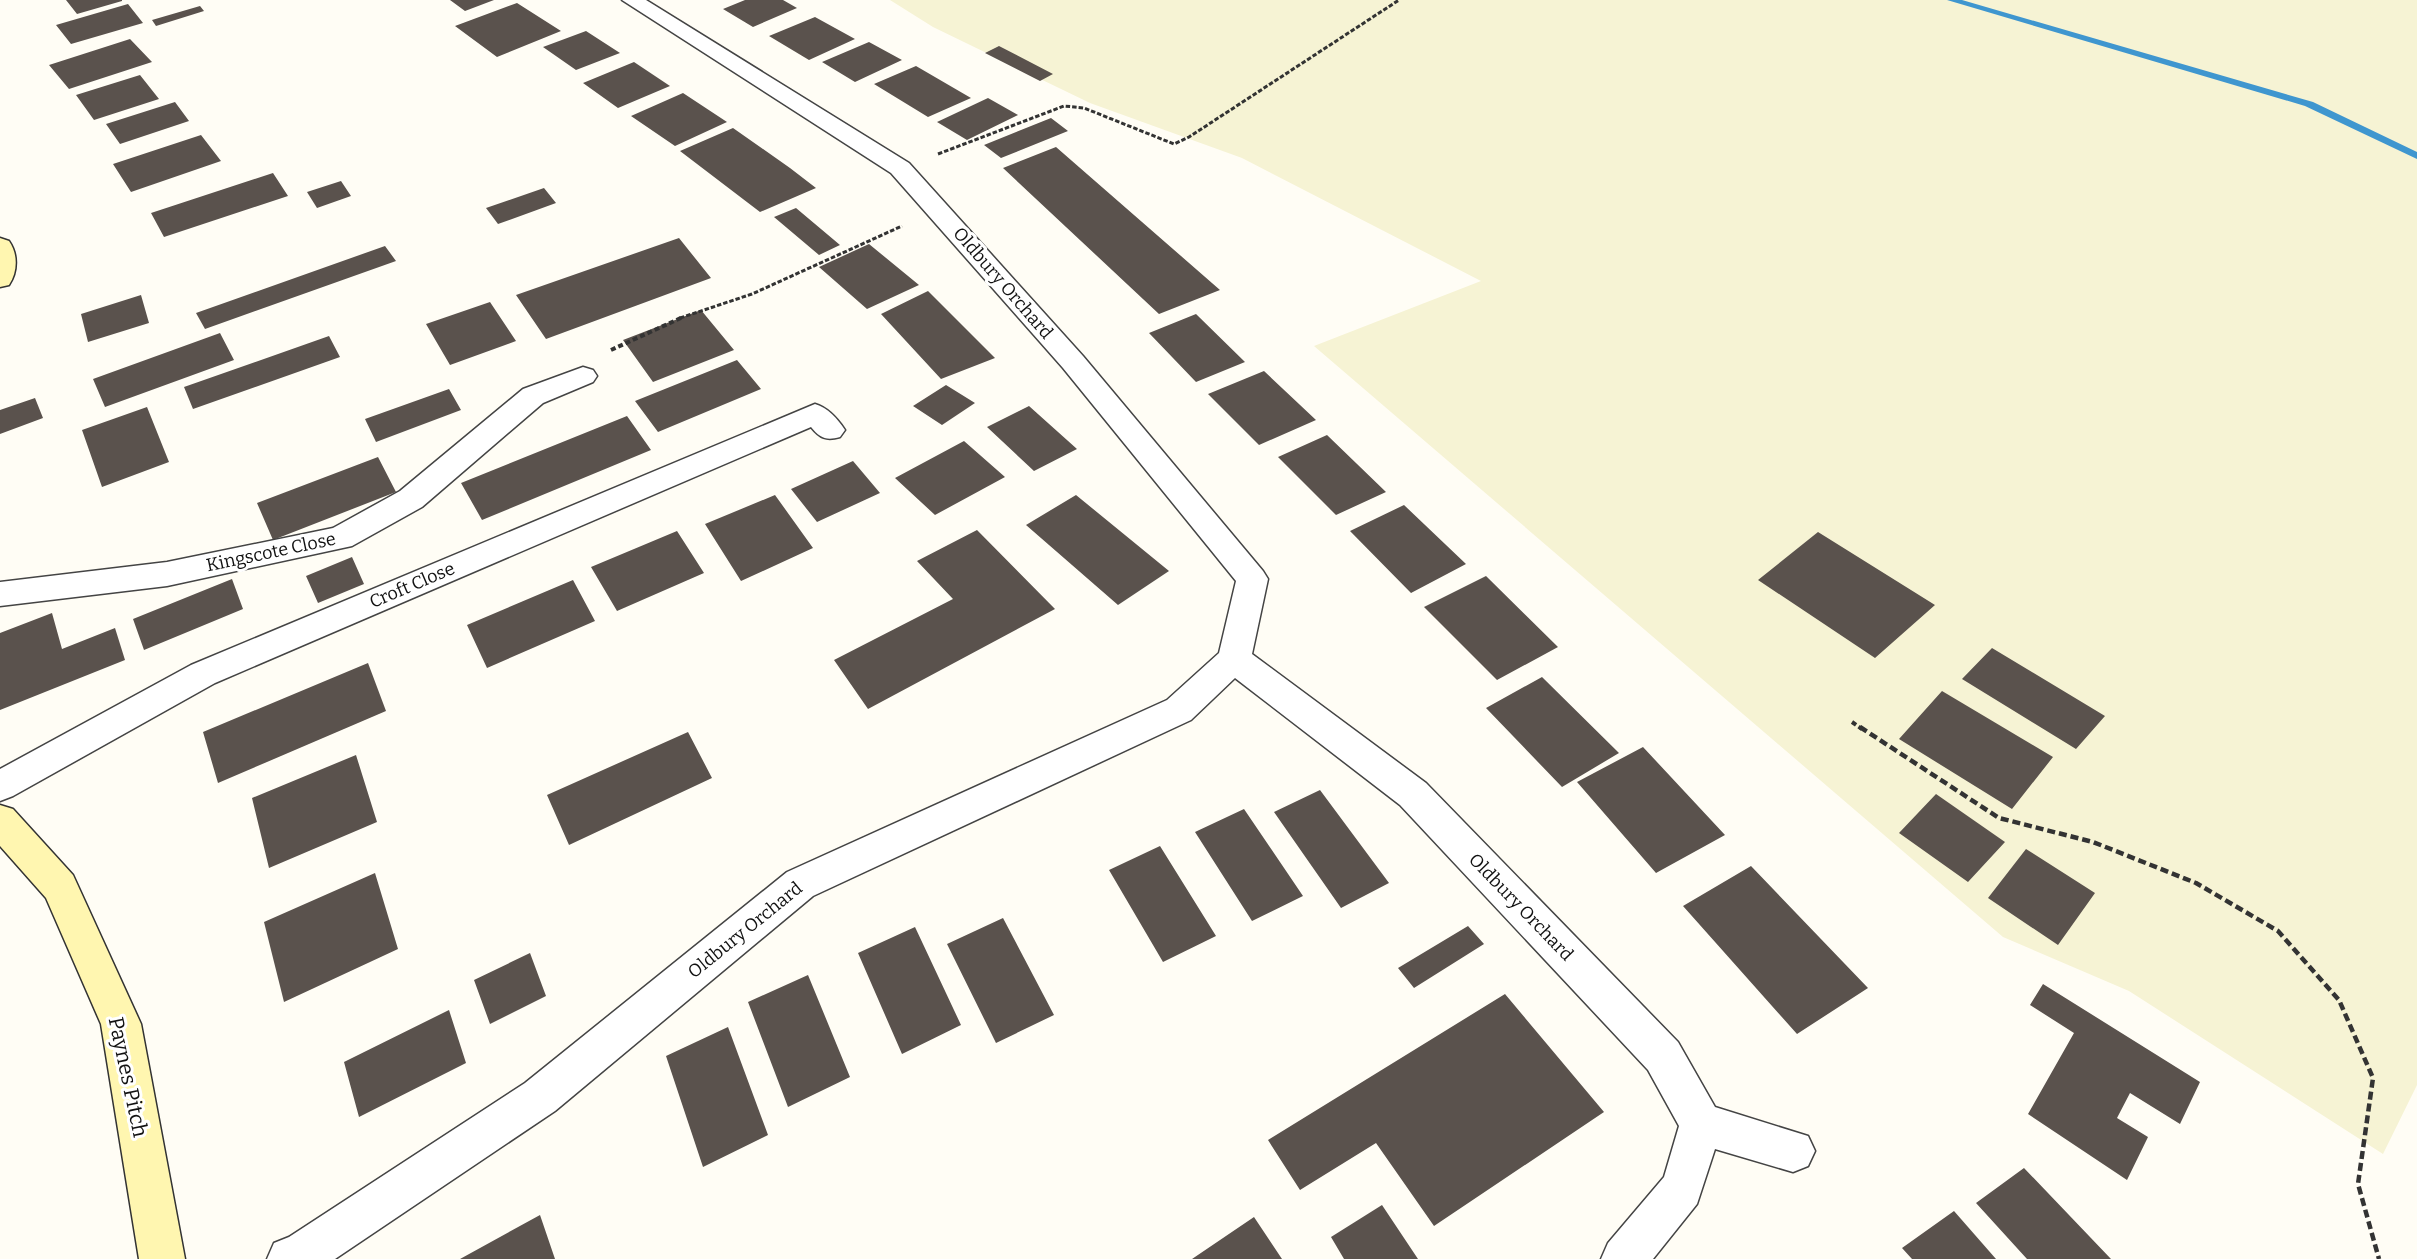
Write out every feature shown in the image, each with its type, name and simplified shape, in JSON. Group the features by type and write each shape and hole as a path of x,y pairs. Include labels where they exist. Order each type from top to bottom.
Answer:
{"street":[{"name":"Oldbury Orchard","path":"290,1259 300,1256 540,1097 800,884 1179,710 1234,659 1252,579 1073,362 938,209 900,168 632,0"},
{"path":"0,246 4,266 0,279"},
{"name":"Kingscote Close","path":"0,594 167,574 341,538 411,499 520,390 583,376"},
{"name":"Croft Close","path":"0,786 203,674 815,414 830,430"},
{"name":"Oldbury Orchard","path":"1234,659 1413,794 1663,1056 1701,1124"},
{"name":"Paynes Pitch","path":"0,820 60,887 122,1024 162,1259"},
{"path":"1624,1259 1682,1189 1701,1124 1793,1151"}],"path":[{"path":"900,168 1064,106 1084,108 1174,144 1189,137 1399,0"},
{"path":"583,376 608,351 687,315 752,294 938,209"},
{"path":"1852,722 1999,818 2093,842 2196,883 2278,931 2338,1000 2373,1078 2358,1184 2379,1259"}],"shaded area":[{"path":"890,0 2417,0 2417,1085 2383,1154 2129,991 2003,937 1314,346 1481,281 1242,158 1090,103 933,27"}],"building":[{"path":"66,0 122,0 122,1 77,14"},
{"path":"450,0 494,0 465,11"},
{"path":"745,0 783,0 797,8 753,27 723,9"},
{"path":"517,3 561,31 497,57 455,26"},
{"path":"128,4 143,23 71,44 56,25"},
{"path":"200,6 204,11 156,26 152,20"},
{"path":"815,17 855,39 809,60 769,36"},
{"path":"586,31 620,53 576,70 543,47"},
{"path":"130,39 152,62 69,89 49,65"},
{"path":"869,42 902,60 855,82 822,62"},
{"path":"999,46 1053,74 1040,81 985,53"},
{"path":"634,62 670,86 618,108 583,83"},
{"path":"916,66 971,98 928,117 874,84"},
{"path":"140,75 159,99 94,120 76,95"},
{"path":"683,93 727,122 675,146 631,116"},
{"path":"988,98 1018,115 967,140 937,122"},
{"path":"175,102 189,121 120,144 106,124"},
{"path":"1051,118 1068,131 1001,158 984,145"},
{"path":"733,128 816,188 760,212 680,151"},
{"path":"201,135 221,161 131,192 113,164"},
{"path":"1056,147 1220,290 1159,314 1003,168"},
{"path":"273,173 288,196 164,237 151,213"},
{"path":"341,181 351,196 317,208 307,192"},
{"path":"544,188 556,203 498,224 486,208"},
{"path":"796,208 840,245 819,255 774,217"},
{"path":"679,238 711,278 546,339 516,295"},
{"path":"869,244 919,285 867,309 819,267"},
{"path":"385,246 396,261 205,329 196,313"},
{"path":"928,291 995,358 941,379 881,314"},
{"path":"141,295 149,323 88,342 81,314"},
{"path":"490,302 516,341 450,365 426,324"},
{"path":"701,310 734,350 653,382 623,340"},
{"path":"1196,314 1245,362 1196,382 1149,333"},
{"path":"220,333 234,360 105,407 93,379"},
{"path":"329,336 340,357 193,409 184,387"},
{"path":"737,360 761,389 658,432 635,401"},
{"path":"1264,371 1316,420 1259,445 1208,394"},
{"path":"946,385 975,403 942,425 913,406"},
{"path":"449,389 461,410 376,442 365,419"},
{"path":"35,398 43,418 0,434 0,410"},
{"path":"1029,406 1077,449 1034,471 987,427"},
{"path":"147,407 169,462 102,487 82,430"},
{"path":"627,416 651,450 482,520 461,483"},
{"path":"1327,435 1386,492 1336,515 1278,457"},
{"path":"964,441 1005,477 935,515 895,478"},
{"path":"378,457 396,492 273,540 257,503"},
{"path":"853,461 880,493 817,522 791,489"},
{"path":"775,495 813,548 741,581 705,524"},
{"path":"1076,495 1169,571 1118,605 1026,525"},
{"path":"1404,505 1466,564 1411,593 1350,531"},
{"path":"977,530 1055,609 868,709 834,660 953,599 917,561"},
{"path":"677,531 704,573 617,611 591,567"},
{"path":"1818,532 1935,605 1875,658 1758,580"},
{"path":"352,557 364,584 318,603 306,576"},
{"path":"1486,576 1558,647 1497,680 1424,607"},
{"path":"232,579 243,609 144,650 133,619"},
{"path":"573,580 595,621 487,668 467,625"},
{"path":"52,613 62,649 115,628 125,660 0,710 0,633"},
{"path":"1992,648 2105,716 2076,749 1962,679"},
{"path":"368,663 386,711 218,783 203,732"},
{"path":"1542,677 1619,753 1562,787 1486,708"},
{"path":"1942,691 2053,757 2012,809 1899,739"},
{"path":"688,732 712,778 569,845 547,795"},
{"path":"1643,747 1725,835 1656,873 1577,782"},
{"path":"356,755 377,822 269,868 252,798"},
{"path":"1320,790 1389,883 1341,908 1274,812"},
{"path":"1936,794 2005,842 1968,882 1899,833"},
{"path":"1244,809 1303,896 1252,921 1195,832"},
{"path":"1160,846 1216,936 1163,962 1109,870"},
{"path":"2026,849 2095,893 2058,945 1988,898"},
{"path":"1751,866 1868,988 1797,1034 1683,906"},
{"path":"375,873 398,949 284,1002 264,922"},
{"path":"1003,918 1054,1015 996,1043 947,944"},
{"path":"1468,926 1484,944 1414,988 1398,968"},
{"path":"915,927 961,1025 902,1054 858,953"},
{"path":"530,953 546,996 490,1024 474,980"},
{"path":"808,975 850,1077 788,1107 748,1002"},
{"path":"2043,984 2200,1082 2180,1124 2130,1093 2117,1118 2148,1137 2127,1180 2028,1114 2074,1033 2030,1005"},
{"path":"1505,994 1604,1112 1434,1226 1376,1143 1300,1190 1268,1140"},
{"path":"449,1010 466,1063 359,1117 344,1062"},
{"path":"728,1027 768,1135 703,1167 666,1056"},
{"path":"2024,1168 2111,1259 2027,1259 1976,1203"},
{"path":"1382,1205 1418,1259 1344,1259 1331,1237"},
{"path":"1954,1211 1996,1259 1912,1259 1902,1248"},
{"path":"540,1215 555,1259 460,1259"},
{"path":"1254,1217 1282,1259 1192,1259"}],"waterway":[{"path":"1952,0 2309,104 2417,156"}]}
